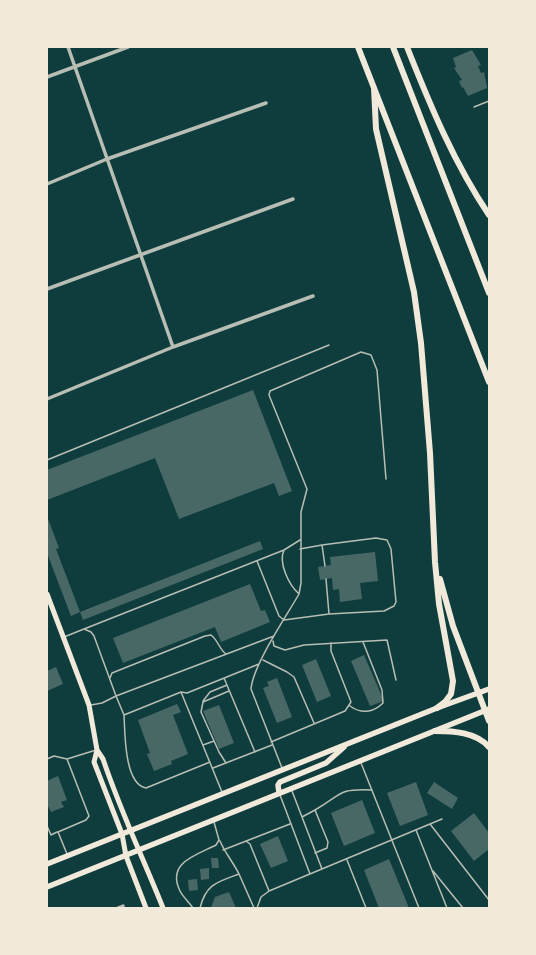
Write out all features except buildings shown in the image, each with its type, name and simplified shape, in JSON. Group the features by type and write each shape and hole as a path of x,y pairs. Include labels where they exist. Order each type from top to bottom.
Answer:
{"highway":[{"path":"358,47 489,382"},
{"path":"393,47 489,293"},
{"path":"407,47 453,153 489,215"},
{"path":"374,88 376,129 414,292 421,343 430,453 435,562 439,604 453,681 451,694 445,702 437,708"},
{"path":"435,562 453,626 487,710 489,720"},
{"path":"434,730 459,732 476,737 489,747"}],"main road":[{"path":"47,594 89,705 97,750 103,759 130,831 140,849 163,908"},
{"path":"47,864 437,708 489,689"},
{"path":"47,887 434,730 487,710"},
{"path":"279,793 278,785 280,782 326,763 348,744"},
{"path":"97,750 94,762 122,834 126,856 146,908"}],"street":[{"path":"68,47 172,347"},
{"path":"47,77 128,47"},
{"path":"47,184 107,159 266,103"},
{"path":"47,289 293,199"},
{"path":"47,399 172,347 313,296"},
{"path":"118,908 123,906"}],"lane":[{"path":"474,107 489,101"},
{"path":"47,460 329,345"},
{"path":"283,770 251,689 252,681 262,660 299,594 301,583 301,512 307,489 269,395 270,391 361,352 371,355 377,370 386,480"},
{"path":"257,560 279,616 284,620 329,614 384,611 394,606 396,602 391,549 387,540 383,538 300,549"},
{"path":"64,637 284,550 300,540"},
{"path":"322,545 325,566"},
{"path":"284,550 281,561 292,588 299,594"},
{"path":"326,579 329,614"},
{"path":"84,629 91,632 94,636 124,714 126,760 137,783 146,788 210,762"},
{"path":"110,678 112,672 205,636 211,635 216,638 222,651 226,654"},
{"path":"89,705 102,703 116,696 275,635"},
{"path":"273,640 274,646 285,650 304,645 387,640 396,680"},
{"path":"350,706 357,711 366,712 378,708 383,703 382,690 362,642"},
{"path":"271,742 345,711 350,706 351,702 331,651 331,643"},
{"path":"262,660 294,677 314,723"},
{"path":"124,714 181,692 187,693 260,664"},
{"path":"224,678 255,752"},
{"path":"226,763 201,712 203,702 210,692 227,685"},
{"path":"203,702 229,691"},
{"path":"181,692 222,794"},
{"path":"203,745 214,741"},
{"path":"212,768 272,745"},
{"path":"47,759 54,756 68,759 97,750"},
{"path":"47,826 51,835 86,820 89,816 68,759"},
{"path":"360,760 419,908"},
{"path":"291,788 322,869"},
{"path":"302,817 327,804 337,794 344,791 351,789 372,790"},
{"path":"279,793 310,874"},
{"path":"315,853 327,848 328,842 316,810"},
{"path":"257,908 260,897 269,891 442,819"},
{"path":"213,820 223,850 239,874 254,908"},
{"path":"223,850 290,824"},
{"path":"430,824 489,900"},
{"path":"416,830 447,908"},
{"path":"58,832 67,856"},
{"path":"193,908 180,891 177,882 177,871 183,861 216,845 219,840"},
{"path":"246,841 250,844 269,891"},
{"path":"346,859 366,908"},
{"path":"431,868 463,908"},
{"path":"200,908 203,896 207,889 239,874"}]}
